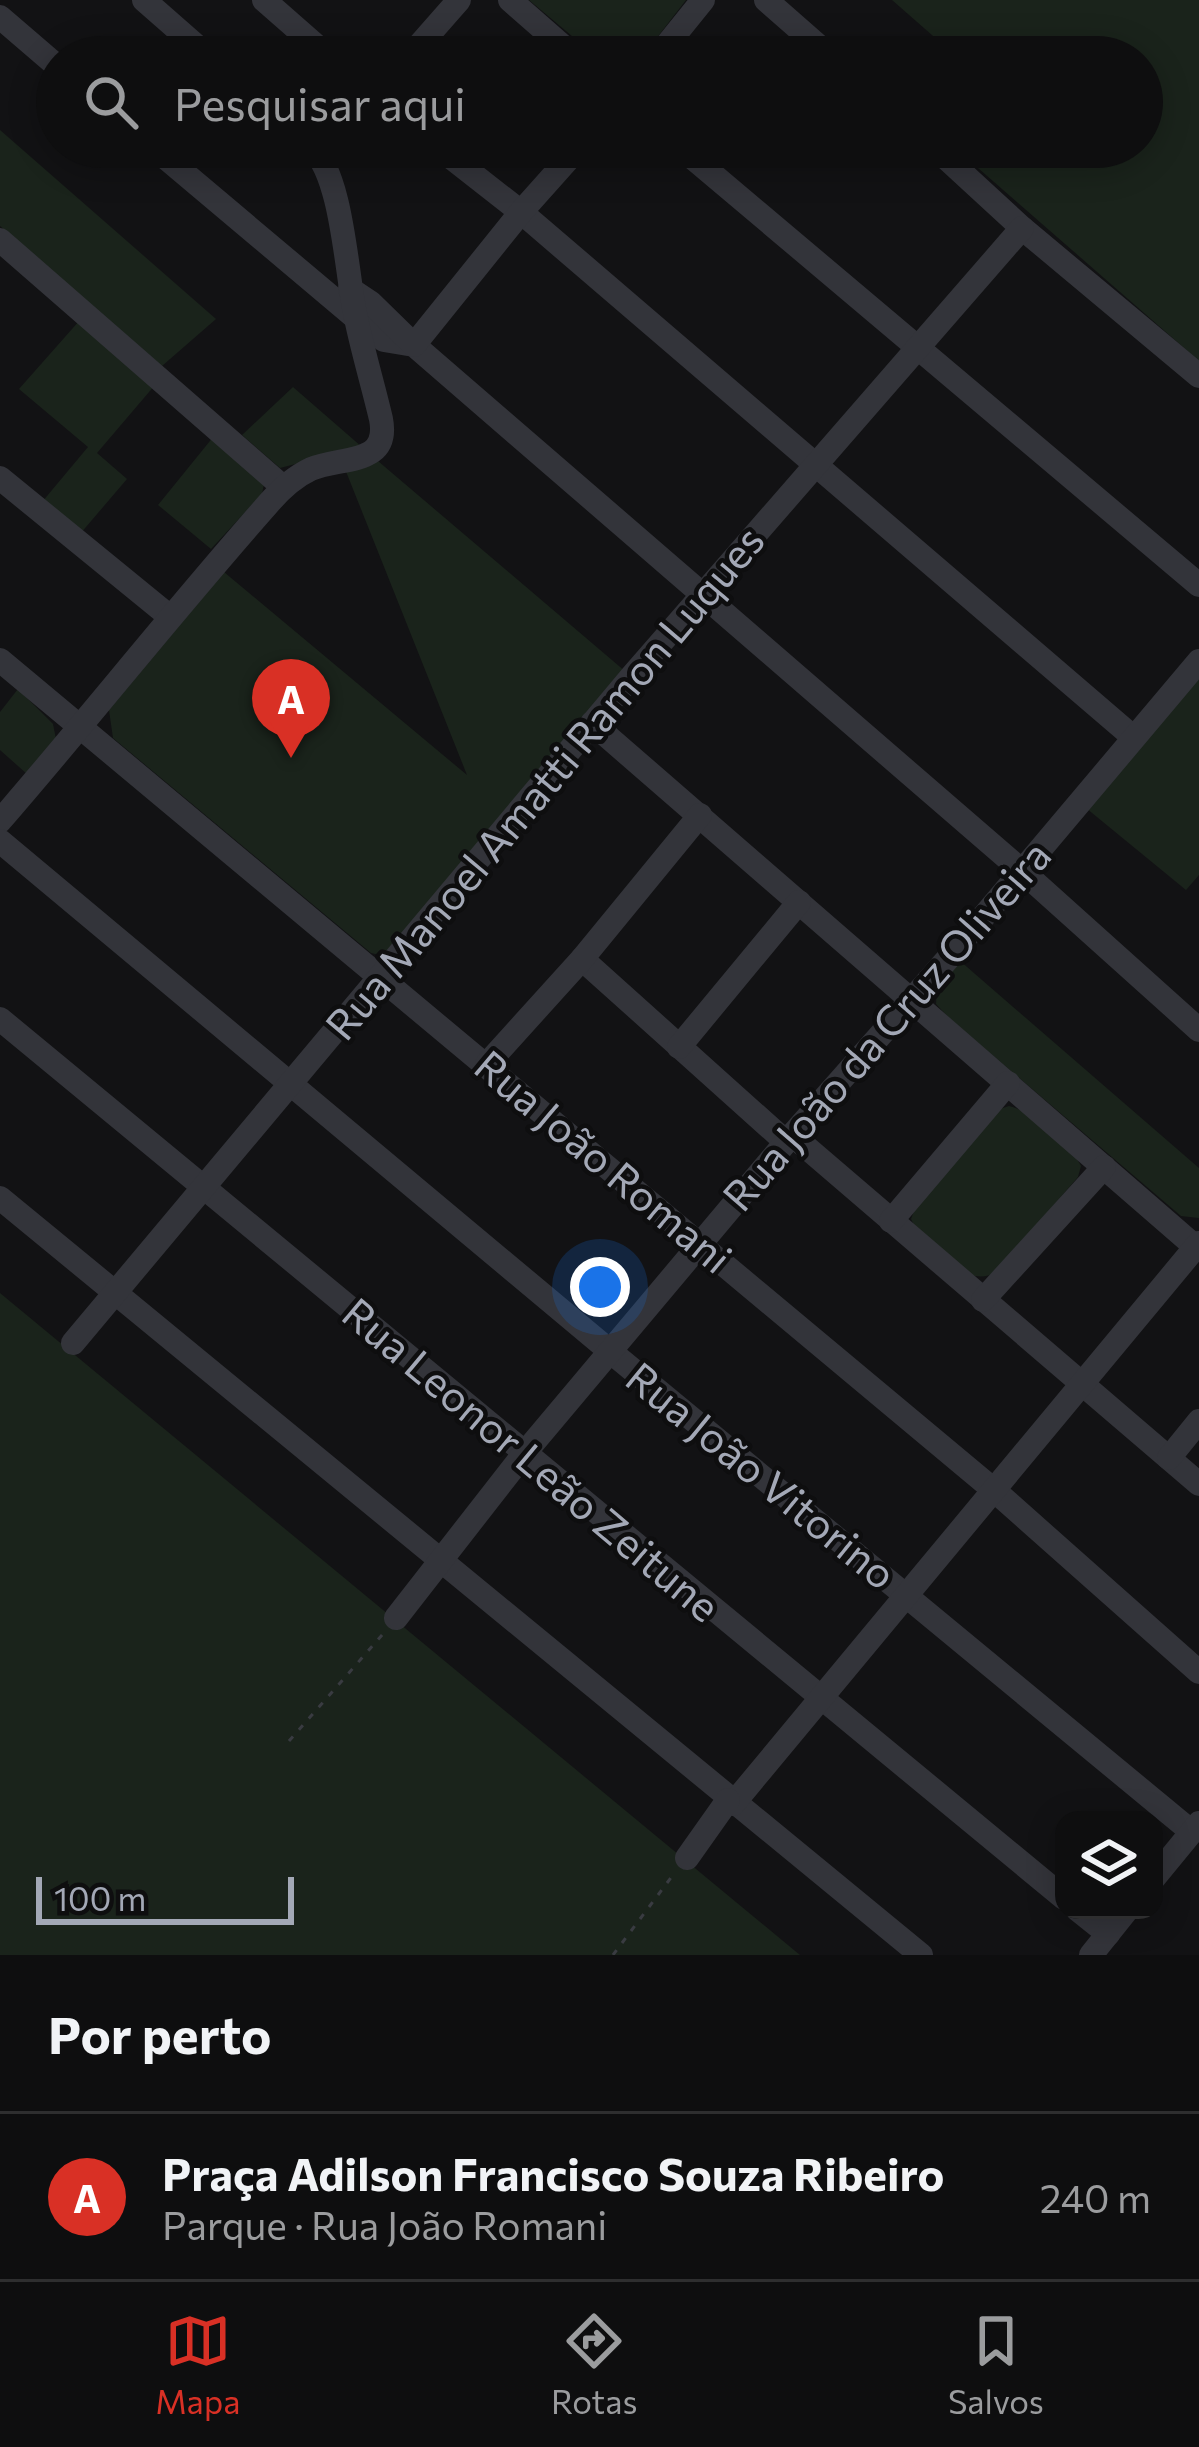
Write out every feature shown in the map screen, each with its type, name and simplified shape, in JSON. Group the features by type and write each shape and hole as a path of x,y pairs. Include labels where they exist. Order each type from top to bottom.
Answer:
{"street":[{"path":"144,0 184,36"},
{"path":"264,0 304,36"},
{"path":"427,36 459,0"},
{"path":"510,0 550,36"},
{"path":"674,36 703,0"},
{"path":"766,0 807,36"},
{"path":"0,17 36,47"},
{"path":"178,168 384,340 413,346"},
{"path":"0,821 283,487 308,470 370,454 380,445 384,434 326,168"},
{"path":"465,168 1133,737"},
{"path":"413,346 560,168"},
{"path":"705,168 1199,585"},
{"path":"957,168 1199,376"},
{"name":"Rua Manoel Amatti Ramon Luques","path":"73,1343 592,723 1022,228"},
{"path":"0,240 283,487"},
{"path":"350,289 1022,870 1199,1030"},
{"path":"0,478 169,616"},
{"name":"Rua João Romani","path":"0,660 995,1491 1199,1672"},
{"name":"Rua João da Cruz Oliveira","path":"396,1618 523,1455 700,1244 1199,661"},
{"path":"592,723 1198,1246 687,1858"},
{"path":"487,1064 582,959 700,815"},
{"name":"Rua João Vitorino","path":"0,841 611,1352 1196,1827"},
{"path":"680,1047 799,902"},
{"path":"582,959 1199,1484"},
{"name":"Rua Leonor Leão Zeitune","path":"0,1019 1055,1891"},
{"path":"891,1221 1008,1084"},
{"path":"983,1300 1103,1167"},
{"path":"0,1198 921,1955"},
{"path":"1169,1458 1199,1420"},
{"path":"1163,1867 1196,1827"},
{"path":"1089,1919 1108,1934"},
{"path":"1090,1955 1120,1919"}],"path":[{"path":"289,1741 396,1618"},
{"path":"613,1955 687,1858"}],"shaded area":[{"path":"529,0 686,0 658,36 572,36"},
{"path":"892,0 1199,0 1199,361 978,168 1163,168 1163,36 933,36"},
{"path":"0,130 36,162 36,168 43,168 216,319 162,366 0,226"},
{"path":"80,320 155,385 97,453 127,479 80,534 42,502 88,447 19,389"},
{"path":"293,387 362,447 280,468 242,435"},
{"path":"214,436 264,484 262,494 211,549 158,505"},
{"path":"378,461 626,672 380,955 371,953 113,738 109,710 224,572 467,775 345,469"},
{"path":"1199,678 1199,875 1186,890 1086,808"},
{"path":"18,689 53,724 56,739 27,774 0,750 0,712"},
{"path":"959,960 1199,1168 1199,1218 1181,1216 949,1018 936,1004 937,985"},
{"path":"1009,1106 1050,1130 1081,1166 1078,1177 996,1272 974,1276 943,1256 911,1219 918,1200 997,1110"},
{"path":"0,1293 800,1955 0,1955"}],"place":[{"name":"Praça Adilson Francisco Souza Ribeiro","path":"291,758"}]}
